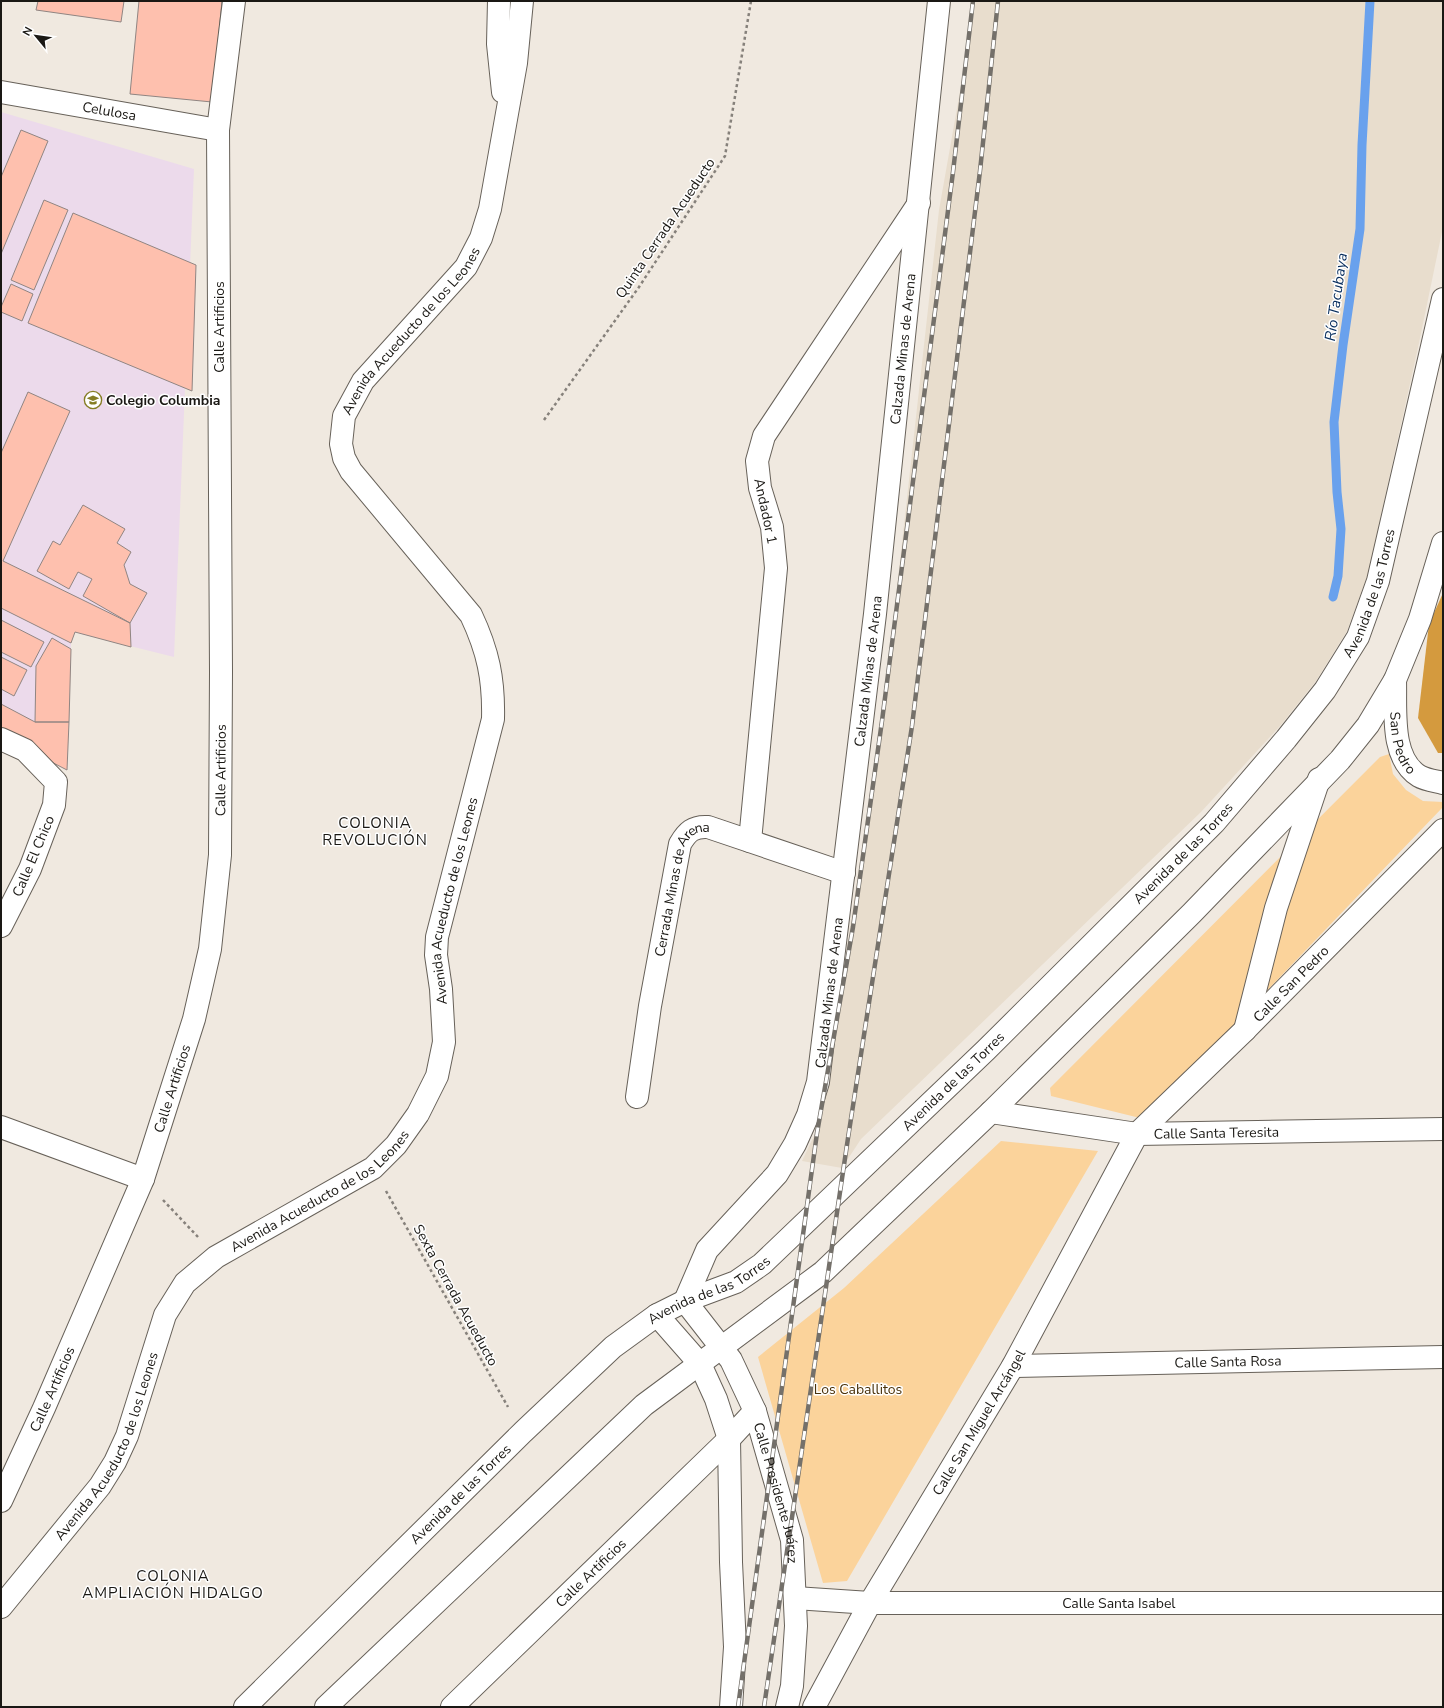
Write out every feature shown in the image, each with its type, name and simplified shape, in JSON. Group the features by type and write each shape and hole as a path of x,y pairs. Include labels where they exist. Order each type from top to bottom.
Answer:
{"street":[{"name":"Calle Artificios","path":"1,1501 44,1408 143,1179 194,1019 210,949 220,855 222,672 218,130 234,1"},
{"name":"Avenida Acueducto de los Leones","path":"499,1 498,44 505,115"},
{"name":"Avenida Acueducto de los Leones","path":"1,1607 100,1486 115,1462 127,1436 165,1315 185,1283 216,1257 373,1168 396,1145 418,1114 437,1076 442,1059 444,1042 441,988 436,955 437,938 493,719 493,692 490,666 482,639 471,615 351,471 344,458 341,444 341,430 344,416 363,381 466,267 481,238 490,209 505,115 516,64 522,1"},
{"name":"Calzada Minas de Arena","path":"685,1301 707,1250 777,1174 795,1144 808,1115 818,1082 876,607 939,1"},
{"name":"Celulosa","path":"1,92 218,130"},
{"name":"Andador 1","path":"750,841 776,568 772,527 760,488 758,461 764,436 919,203"},
{"name":"Avenida de las Torres","path":"245,1707 523,1432 613,1347 657,1315 685,1301 736,1282 762,1264 986,1050 1214,823 1286,739 1325,690 1358,637 1378,581 1443,299"},
{"path":"326,1707 644,1405 823,1272 991,1112 1192,913 1319,779 1340,760 1368,725 1395,680 1420,619 1443,544"},
{"name":"San Pedro","path":"1395,680 1396,728 1403,755 1408,766 1419,776 1443,783"},
{"name":"Calle El Chico","path":"1,740 25,750 56,782 54,805 30,869 1,926"},
{"path":"1244,1031 1276,908 1319,779"},
{"name":"Cerrada Minas de Arena","path":"636,1097 650,1006 680,844 692,829 699,826 708,827 844,873"},
{"name":"Calle San Pedro","path":"1137,1134 1244,1031 1443,830"},
{"name":"Calle Santa Teresita","path":"991,1112 1137,1134 1443,1129"},
{"path":"1,1127 143,1179"},
{"name":"Calle San Miguel Arcángel","path":"814,1707 870,1603 1013,1366 1137,1134"},
{"name":"Calle Presidente Juárez","path":"685,1301 731,1360 755,1411 792,1540 796,1626 792,1686 787,1707"},
{"path":"657,1315 700,1364 716,1399 729,1439 731,1562 735,1647 731,1707"},
{"name":"Calle Santa Rosa","path":"1013,1366 1443,1357"},
{"name":"Calle Artificios","path":"452,1707 729,1439 755,1411"},
{"name":"Calle Santa Isabel","path":"795,1598 870,1603 1443,1603"}],"path":[{"name":"Quinta Cerrada Acueducto","path":"544,420 639,287 725,156 751,1"},
{"name":"Sexta Cerrada Acueducto","path":"373,1168 523,1432"},
{"path":"143,1179 216,1257"}],"shaded area":[{"path":"976,1 1443,1 1443,227 1368,574 1347,631 1316,681 1280,726 1201,812 861,1139 842,1168 802,1161 821,1121 825,1095 887,678 939,210"},
{"name":"Colegio Columbia","path":"1,112 194,169 174,657 74,632 71,643 67,770 1,736"},
{"path":"1443,593 1443,753 1438,753 1418,718 1429,624"}],"green space":[{"path":"1389,754 1393,774 1406,790 1423,801 1443,802 1443,807 1144,1119 1051,1096 1050,1088 1380,757"},
{"name":"Los Caballitos","path":"1001,1141 1098,1151 847,1581 823,1583 758,1357 844,1288"}],"building":[{"path":"38,1 124,1 121,22 36,10"},
{"path":"139,1 222,1 212,102 130,94"},
{"path":"21,130 48,141 1,254 1,177"},
{"path":"44,200 68,210 34,290 11,280"},
{"path":"73,213 196,265 192,391 28,323"},
{"path":"11,284 33,294 22,321 1,312 1,307"},
{"path":"28,392 70,411 3,561 130,623 131,647 75,632 71,643 1,608 1,453"},
{"path":"83,505 125,529 117,543 131,552 124,565 130,584 147,593 130,623 83,596 92,579 78,572 69,589 37,571 53,541 60,545"},
{"path":"1,620 44,642 31,667 1,652"},
{"path":"52,638 71,649 69,722 35,722 36,666"},
{"path":"1,657 27,670 14,696 1,689"},
{"path":"1,704 35,722 69,722 67,770 1,736"}],"waterway":[{"name":"Río Tacubaya","path":"1333,597 1338,576 1341,529 1337,492 1334,422 1343,345 1360,229 1362,145 1370,1"}],"railway":[{"path":"738,1707 817,1133 853,927 882,721 953,172 973,1"},
{"path":"764,1707 848,1138 912,726 980,171 998,1"}],"place":[{"name":"Colegio Columbia","path":"93,400"}],"district":[{"name":"COLONIA REVOLUCIÓN","path":"375,832"},
{"name":"COLONIA AMPLIACIÓN HIDALGO","path":"173,1584"}]}
